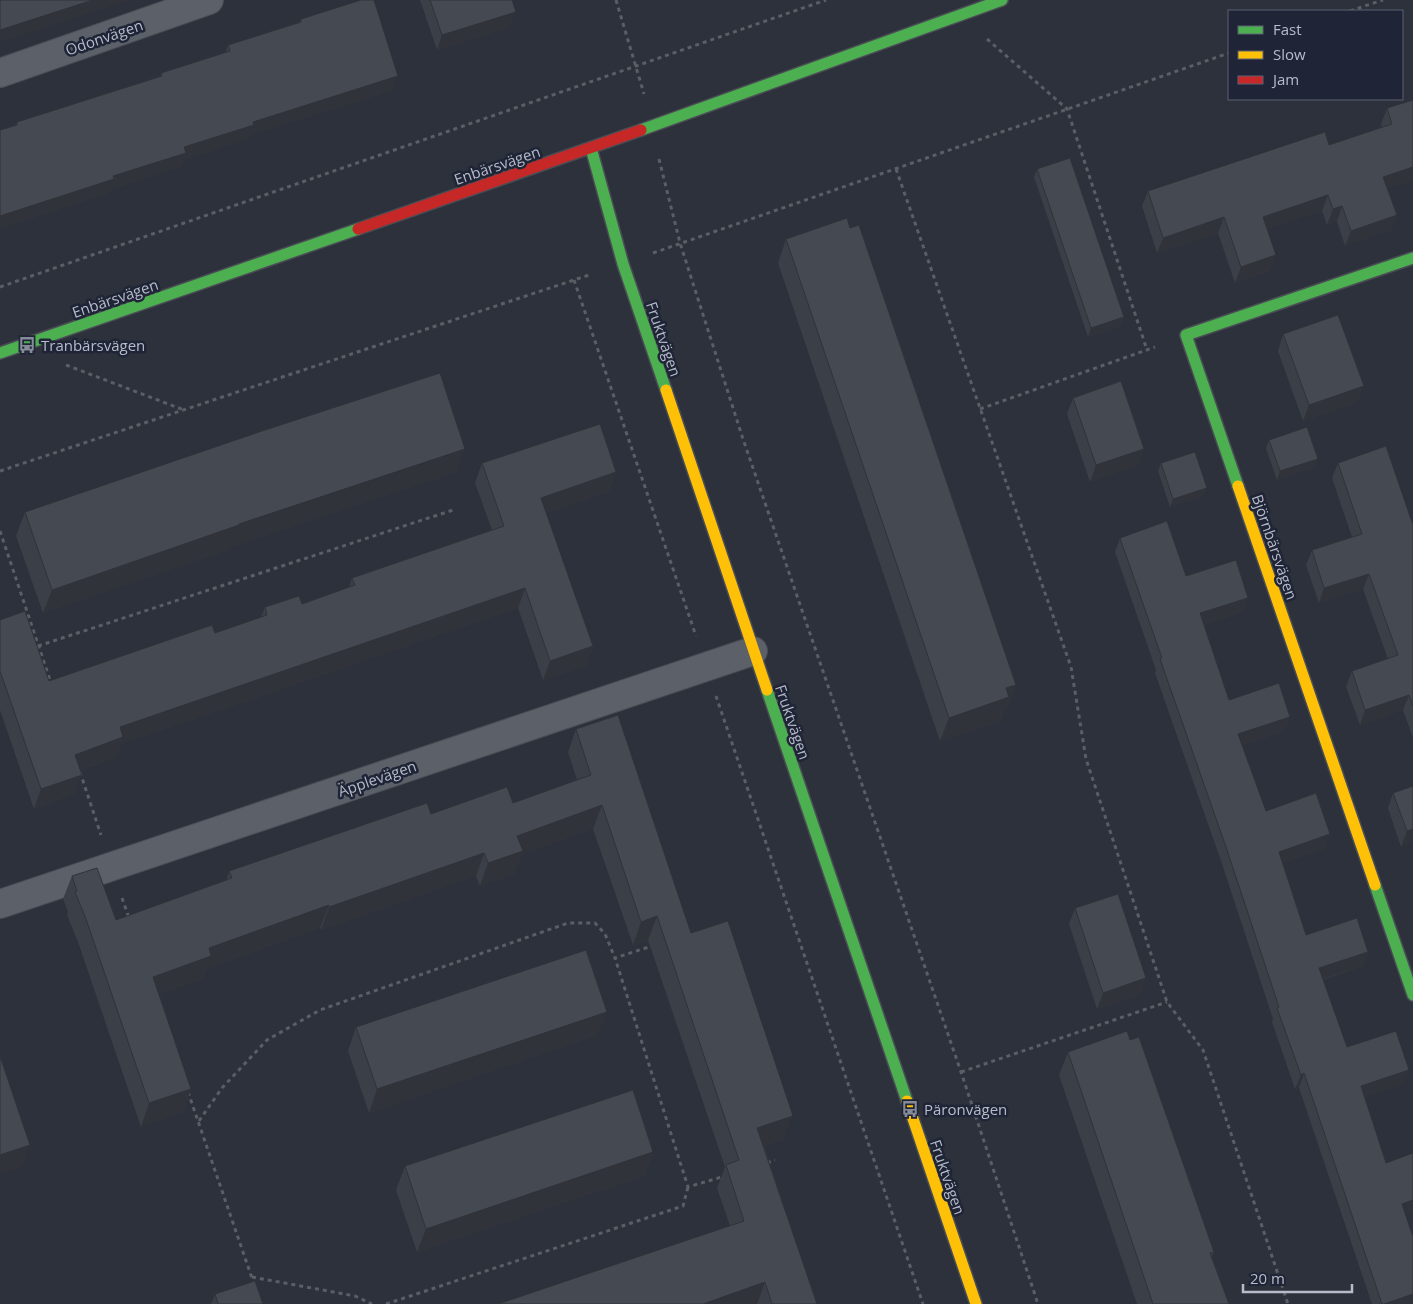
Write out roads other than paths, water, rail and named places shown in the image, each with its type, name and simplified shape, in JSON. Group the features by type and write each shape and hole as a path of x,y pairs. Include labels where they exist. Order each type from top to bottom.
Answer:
{"street":[{"name":"Odonvägen","path":"0,74 209,0"},
{"name":"Enbärsvägen","path":"0,354 591,148 653,124 1002,0"},
{"name":"Fruktvägen","path":"591,148 623,264 976,1304"},
{"name":"Björnbärsvägen","path":"1413,258 1186,335 1413,995"},
{"name":"Äpplevägen","path":"0,904 753,651"}],"place":[{"name":"Tranbärsvägen","path":"27,345"},
{"name":"Päronvägen","path":"910,1109"}]}
